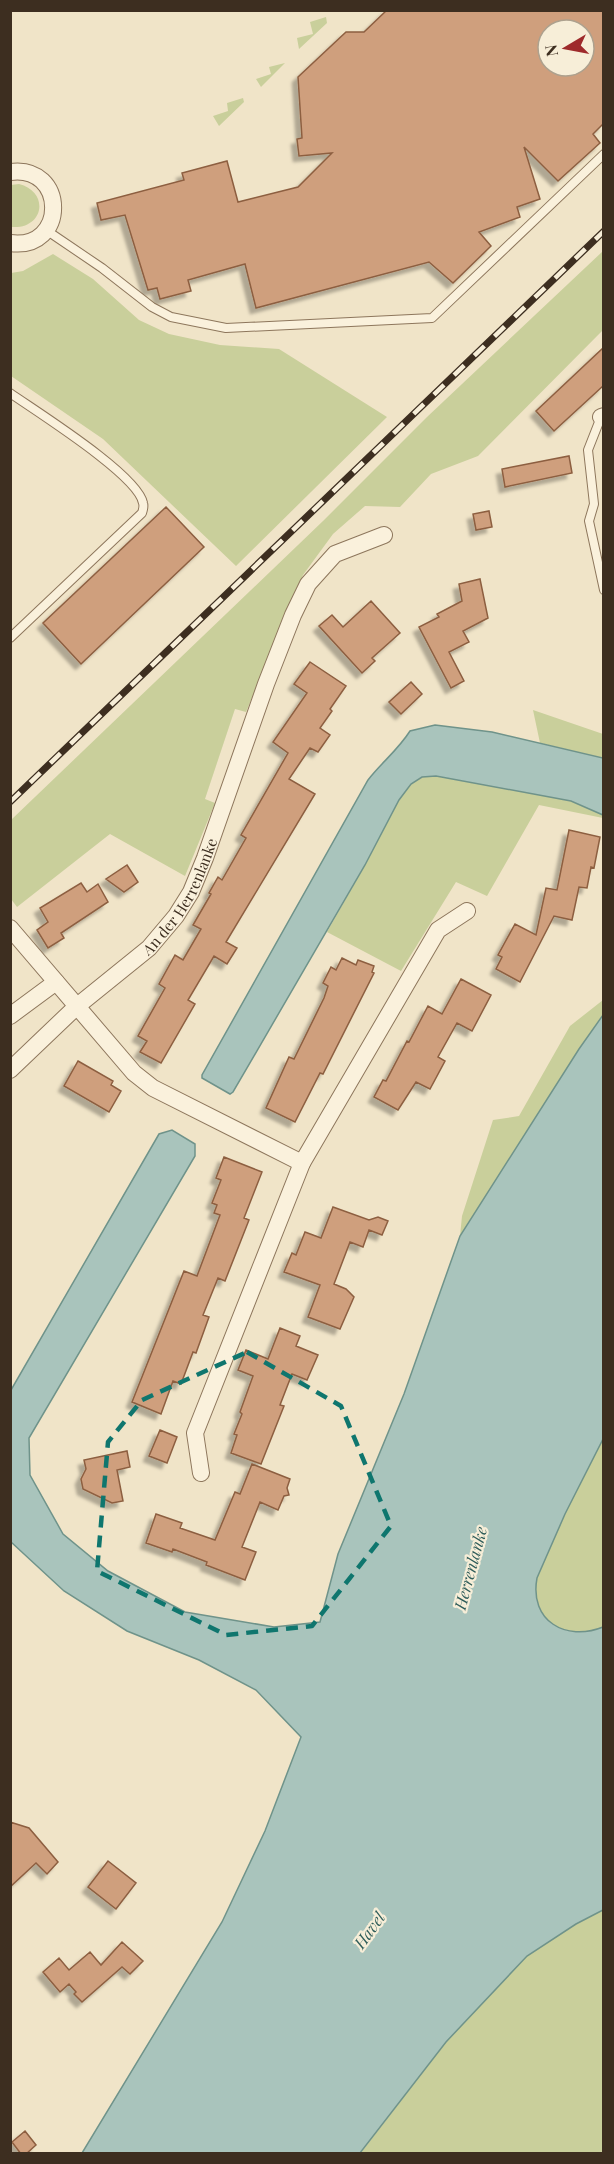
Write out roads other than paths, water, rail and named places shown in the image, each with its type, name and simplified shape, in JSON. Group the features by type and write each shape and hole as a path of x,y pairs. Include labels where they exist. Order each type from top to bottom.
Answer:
{"street":[{"path":"10,172 30,173 45,183 54,204 50,224 41,236 28,243 10,243"},
{"name":"An der Herrenlanke","path":"10,1070 76,1007 149,948 176,916 191,892 205,858 266,684 293,615 308,584 334,554 384,535"},
{"path":"201,1473 195,1433 302,1163 438,930 467,910"},
{"path":"10,928 134,1073 153,1088 302,1163"},
{"path":"10,1016 56,982"}],"lane":[{"path":"46,230 102,268 152,307 171,317 226,328 432,318 603,153"},
{"path":"10,393 120,471 140,495 144,505 142,513 10,638"},
{"path":"602,417 588,450 594,504 589,521 603,590"}],"water":[{"path":"435,725 492,732 603,758 603,815 571,801 436,776 422,777 411,784 399,800 365,865 233,1092 230,1094 202,1078 368,780 410,731"},
{"path":"603,1015 603,1439 565,1514 537,1578 536,1593 539,1606 553,1624 576,1632 603,1627 603,1910 576,1924 527,1956 446,2042 360,2153 82,2153 222,1922 265,1831 301,1737 256,1690 199,1660 127,1631 64,1591 11,1542 11,1390 159,1134 172,1130 195,1144 195,1156 29,1438 30,1475 63,1534 108,1571 185,1612 274,1627 320,1622 338,1554 404,1394 460,1236"}],"railway":[{"path":"10,802 604,231"}],"water label":[{"name":"Herrenlanke","path":"470,1568"},
{"name":"Havel","path":"369,1930"}]}
